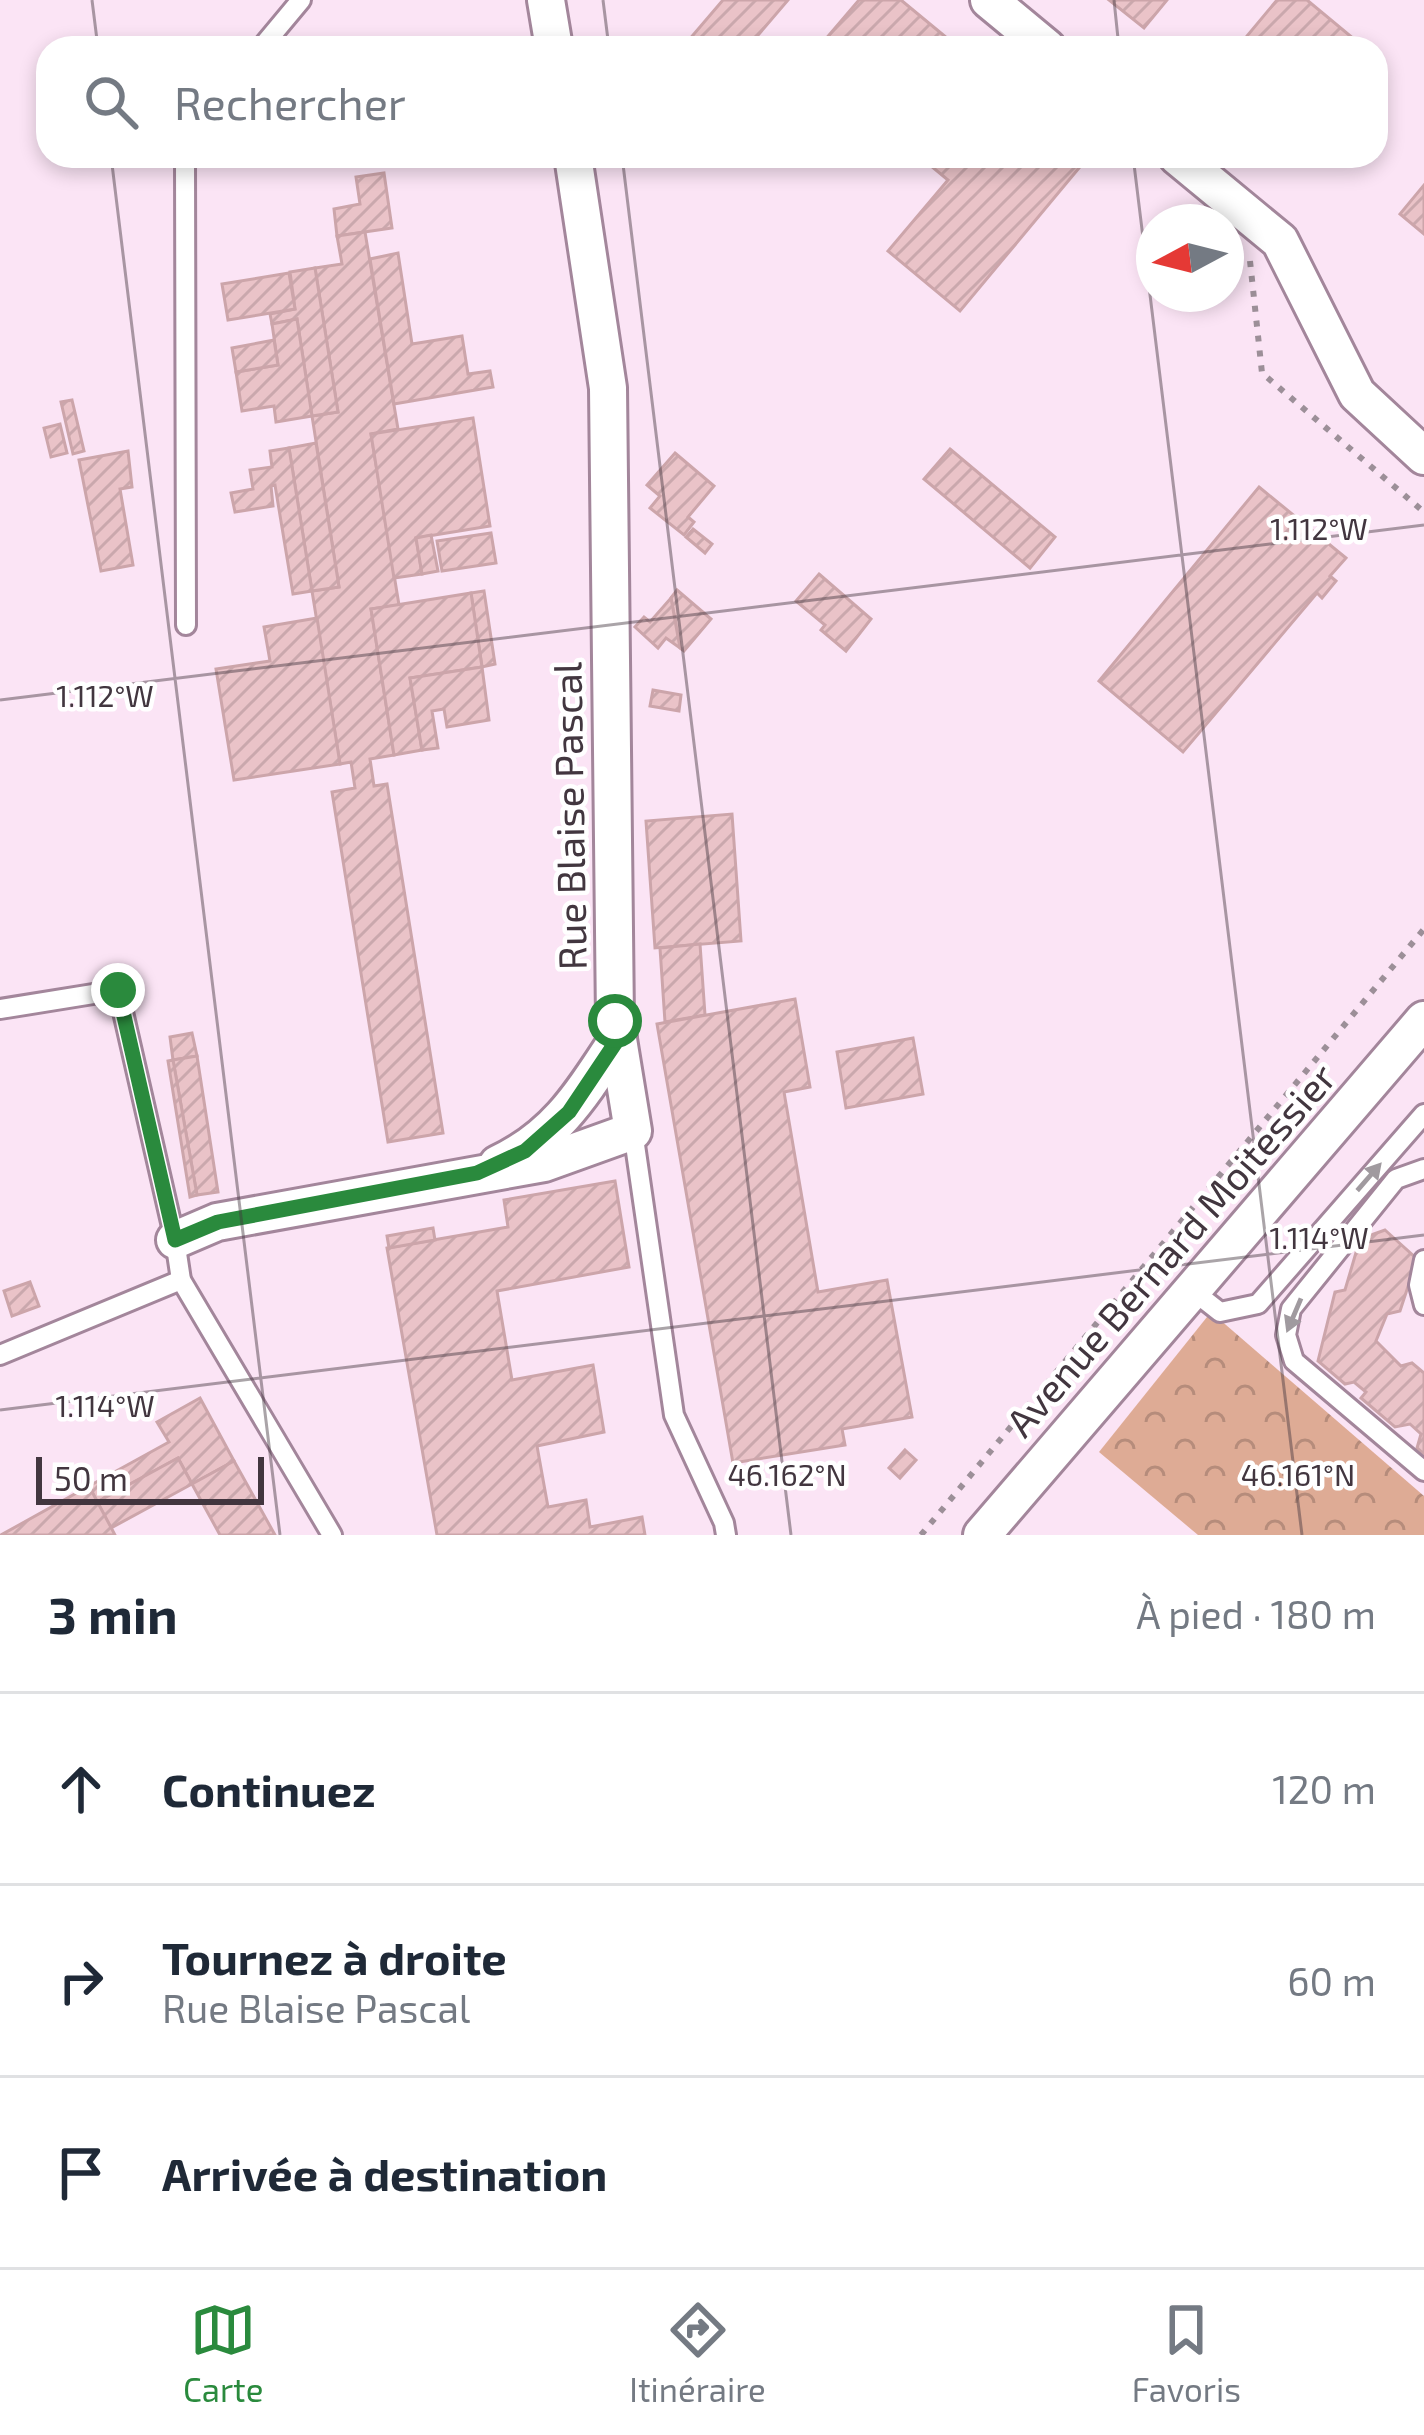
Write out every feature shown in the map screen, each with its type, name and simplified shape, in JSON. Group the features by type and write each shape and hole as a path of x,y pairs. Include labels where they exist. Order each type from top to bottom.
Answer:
{"street":[{"path":"546,0 552,36"},
{"path":"989,0 1032,36"},
{"name":"Rue Blaise Pascal","path":"575,168 608,388 615,1022 633,1131"},
{"path":"1192,168 1280,241 1358,394 1424,456"},
{"name":"Avenue Bernard Moitessier","path":"982,1535 1424,1020"},
{"path":"477,1173 525,1151 569,1112 618,1039"},
{"path":"175,1240 218,1222 544,1163 633,1131"}],"lane":[{"path":"271,36 301,0"},
{"path":"185,168 186,625"},
{"path":"0,1010 118,990 181,1280 332,1535"},
{"path":"1192,1290 1220,1312 1258,1304 1424,1114"},
{"name":"Rue Blaise Pascal","path":"633,1131 674,1415 726,1535"},
{"path":"1424,1169 1396,1179 1291,1310 1286,1335 1294,1361 1424,1471"},
{"path":"1424,1260 1419,1285 1424,1305"},
{"path":"0,1355 181,1280"}],"path":[{"path":"1248,243 1262,374 1424,512"},
{"path":"921,1535 1424,929"}],"shaded area":[{"path":"0,0 1424,0 1424,1535 0,1535"}],"green space":[{"path":"1211,1312 1424,1496 1424,1535 1198,1535 1099,1452"}],"building":[{"path":"723,0 788,0 757,36 692,36"},
{"path":"859,0 901,0 945,36 828,36"},
{"path":"1109,0 1167,0 1144,28"},
{"path":"1277,0 1307,0 1350,36 1247,36"},
{"path":"934,168 1079,168 960,311 888,251 948,180"},
{"path":"384,173 392,228 337,236 334,209 360,204 356,177"},
{"path":"1424,185 1424,234 1400,214"},
{"path":"365,232 398,429 371,434 399,605 371,609 394,755 370,759 374,786 387,784 443,1133 388,1142 332,792 355,788 351,762 340,764 312,591 339,587 312,416 338,412 315,268 342,264 337,236"},
{"path":"398,253 412,344 462,336 468,374 490,371 493,387 394,404 370,259"},
{"path":"315,268 338,412 312,416 297,319 272,324 270,314 295,309 290,272"},
{"path":"289,273 295,309 228,320 222,284"},
{"path":"297,319 312,416 276,422 274,406 242,411 236,372 278,365 272,324"},
{"path":"274,340 278,365 236,372 232,348"},
{"path":"72,400 84,451 73,454 61,402"},
{"path":"473,418 490,526 416,538 422,574 394,578 371,434"},
{"path":"60,424 67,453 51,457 44,428"},
{"path":"316,443 339,587 312,591 289,448"},
{"path":"289,448 312,591 293,594 275,485 271,486 273,506 235,512 231,493 253,489 250,470 272,467 270,451"},
{"path":"950,449 1055,537 1030,568 924,479"},
{"path":"128,451 132,487 120,489 133,565 101,571 79,460"},
{"path":"675,453 714,486 688,517 694,522 684,535 650,508 660,496 647,485"},
{"path":"1259,487 1346,558 1330,576 1336,581 1322,598 1317,593 1183,752 1099,681"},
{"path":"693,529 712,544 705,553 686,537"},
{"path":"491,533 496,563 442,571 437,541"},
{"path":"431,535 438,571 422,574 416,538"},
{"path":"819,574 871,619 846,651 796,601"},
{"path":"677,590 711,619 684,651 671,598"},
{"path":"484,591 495,664 482,667 471,593"},
{"path":"471,593 482,667 410,678 422,750 394,755 371,609"},
{"path":"671,598 680,648 666,638 658,648 635,627 644,617 650,622"},
{"path":"317,618 340,764 234,780 216,669 270,661 264,627"},
{"path":"482,667 489,720 447,727 444,709 432,711 438,748 422,750 410,678"},
{"path":"653,690 681,695 679,711 650,706"},
{"path":"732,814 741,941 655,948 646,821"},
{"path":"700,944 705,1015 665,1022 660,948"},
{"path":"795,999 810,1087 784,1092 818,1292 887,1280 912,1417 842,1429 845,1445 733,1463 657,1024"},
{"path":"192,1033 197,1056 173,1060 170,1037"},
{"path":"913,1038 923,1094 846,1108 837,1052"},
{"path":"197,1056 218,1192 197,1195 173,1060"},
{"path":"173,1060 197,1195 190,1197 168,1061"},
{"path":"615,1181 629,1267 497,1291 512,1380 593,1365 604,1432 537,1446 548,1507 586,1500 590,1527 642,1517 645,1535 437,1535 387,1248 508,1227 504,1200"},
{"path":"433,1228 435,1240 389,1248 387,1236"},
{"path":"1385,1230 1417,1259 1400,1311 1387,1314 1376,1341 1401,1366 1412,1363 1424,1373 1424,1454 1417,1448 1421,1434 1410,1424 1395,1427 1361,1398 1366,1392 1354,1382 1345,1384 1318,1361 1335,1292 1345,1290 1360,1239"},
{"path":"30,1282 39,1306 12,1316 4,1291"},
{"path":"200,1398 234,1461 192,1484 178,1458 97,1502 89,1486 169,1442 157,1422"},
{"path":"905,1450 916,1460 900,1478 889,1468"},
{"path":"178,1458 192,1484 111,1528 97,1502"},
{"path":"234,1461 275,1535 220,1535 192,1484"},
{"path":"89,1486 115,1535 1,1535"}],"route":[{"path":"118,990 175,1240 218,1222 477,1173 525,1151 569,1112 618,1039 615,1021"}]}
